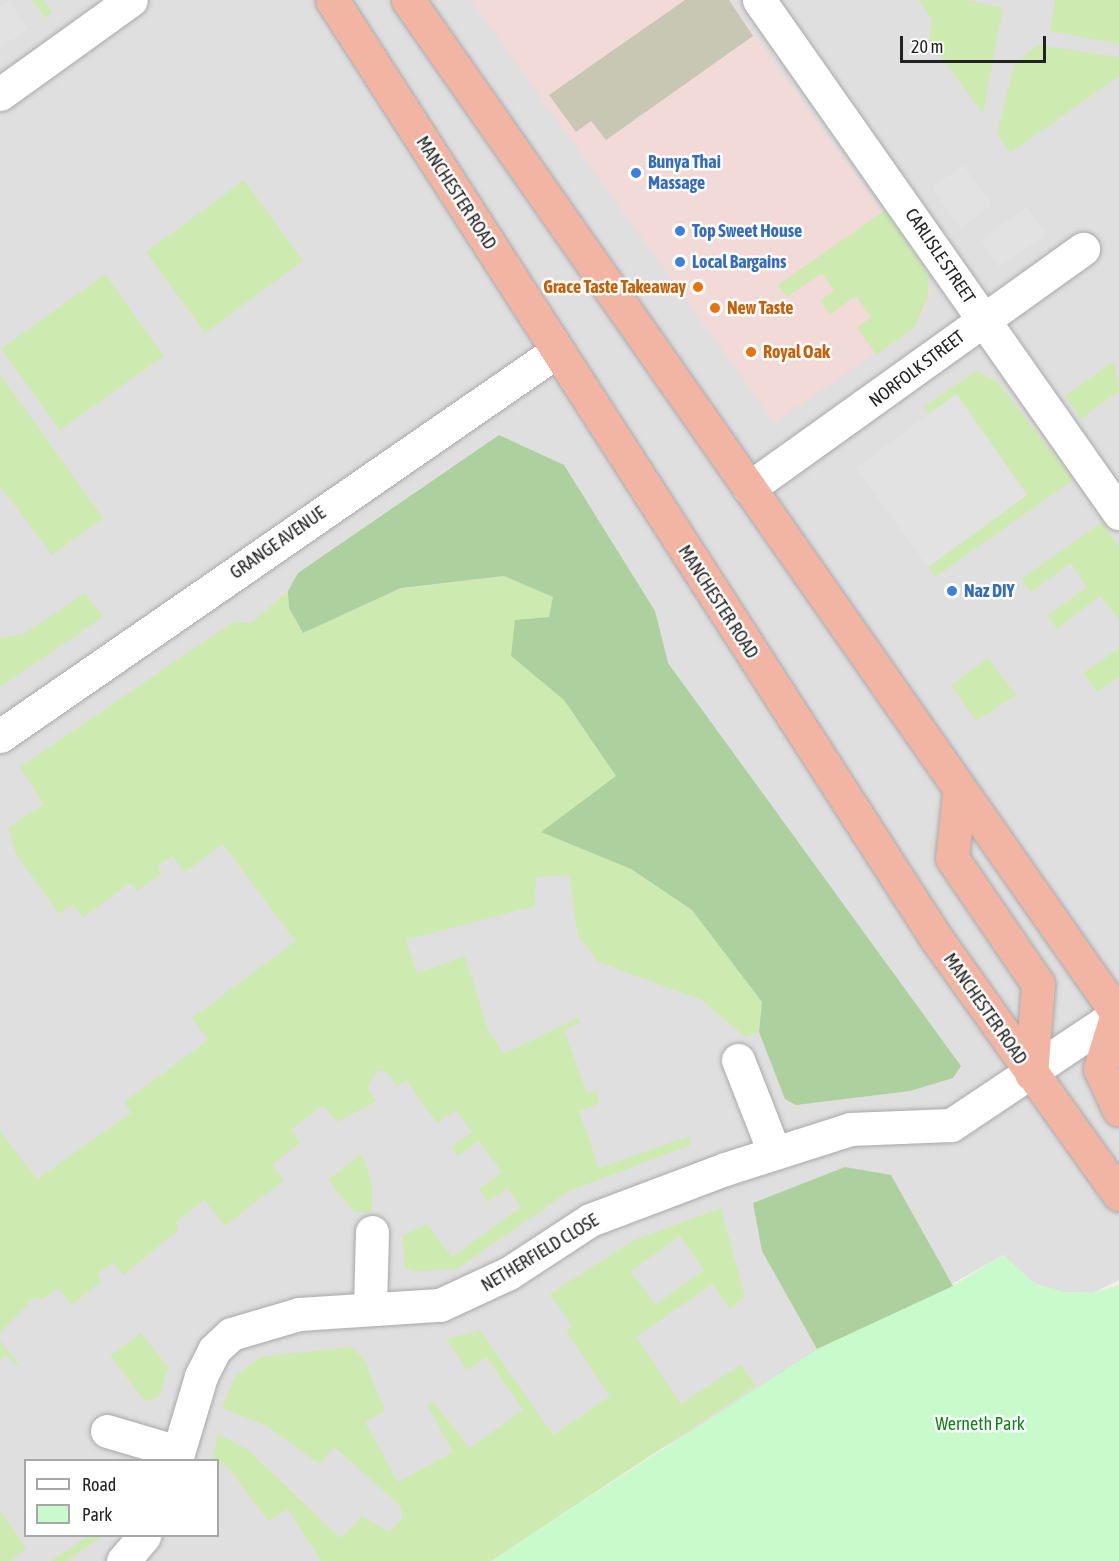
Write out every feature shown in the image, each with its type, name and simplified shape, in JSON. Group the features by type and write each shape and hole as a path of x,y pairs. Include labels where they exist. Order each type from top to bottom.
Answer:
{"highway":[{"name":"MANCHESTER ROAD","path":"332,0 936,938 1119,1195"},
{"path":"408,0 749,488 959,794 1118,1015 1101,1069 1119,1110"},
{"path":"959,794 952,858 1038,984 1031,1074"}],"street":[{"path":"0,94 131,0"},
{"name":"CARLISLE STREET","path":"759,0 954,271 983,321 1119,513"},
{"name":"NORFOLK STREET","path":"749,488 1083,249"},
{"name":"GRANGE AVENUE","path":"0,736 557,351"},
{"name":"NETHERFIELD CLOSE","path":"107,1431 177,1456 201,1376 214,1350 231,1334 299,1314 440,1305 509,1273 590,1220 774,1152 850,1129 951,1125 1118,1015"},
{"path":"738,1060 774,1152"},
{"path":"370,1308 372,1232"},
{"path":"123,1561 143,1537"}],"shaded area":[{"path":"0,0 1119,0 1119,1280 1093,1293 1063,1292 1035,1284 1003,1255 657,1451 491,1561 0,1561"},
{"path":"471,0 729,0 928,275 930,296 924,313 912,328 774,422"},
{"path":"685,0 729,0 753,36 606,140 591,121 576,132 549,95"},
{"path":"9,1 28,29 0,48 0,7"},
{"path":"963,165 992,205 960,228 932,188"},
{"path":"1027,207 1046,235 999,267 981,240"},
{"path":"956,394 1027,495 928,567 856,468"}],"green space":[{"path":"32,0 43,0 52,12 45,18"},
{"path":"919,0 966,0 1003,8 983,114 929,40 932,20"},
{"path":"1055,0 1119,0 1119,44 1050,31"},
{"path":"1037,45 1119,57 1119,76 1010,153 997,134 1014,65"},
{"path":"244,180 303,261 205,333 146,252"},
{"path":"885,210 928,275 928,296 915,327 876,355 857,327 871,317 856,296 830,314 820,301 834,290 822,273 787,297 778,285"},
{"path":"105,274 164,356 60,430 1,349"},
{"path":"1114,361 1119,391 1081,419 1065,396"},
{"path":"976,371 998,382 1073,480 935,577 928,567 1027,495 957,394 929,414 924,406"},
{"path":"0,374 103,518 52,555 0,486"},
{"path":"499,435 564,465 655,611 668,663 961,1066 953,1078 910,1091 796,1105 785,1099 759,1032 762,1002 692,910 631,869 541,832 616,776 564,700 511,656 515,620 549,617 553,597 504,576 401,588 303,633 289,608 288,591 298,573"},
{"path":"1102,522 1119,546 1119,620 1100,596 1057,629 1047,616 1087,587 1071,563 1031,592 1021,579"},
{"path":"504,576 553,597 549,617 511,656 564,700 616,776 541,832 631,869 692,910 762,1002 759,1032 745,1037 702,1000 598,962 578,936 569,875 536,877 535,906 406,940 417,973 465,956 488,1030 504,1054 579,1017 580,1023 564,1030 587,1093 596,1090 600,1103 579,1111 599,1168 689,1136 691,1145 569,1191 457,1269 413,1271 405,1267 402,1236 427,1224 452,1257 521,1207 507,1188 488,1202 479,1189 502,1172 479,1141 458,1156 451,1147 472,1132 456,1110 437,1123 406,1080 397,1086 386,1072 377,1070 367,1089 377,1101 337,1122 323,1105 291,1130 301,1142 272,1165 284,1180 225,1226 204,1200 175,1223 179,1230 123,1275 113,1262 97,1274 102,1281 71,1305 58,1288 43,1299 34,1298 0,1333 0,1131 37,1179 131,1113 124,1102 208,1040 192,1018 295,941 223,844 185,872 172,856 158,866 162,873 137,891 130,883 83,918 73,904 59,914 16,854 8,828 43,804 20,767 234,621 251,623 288,591 289,608 303,633 401,589"},
{"path":"85,593 103,617 0,687 0,638 24,634"},
{"path":"1119,648 1119,677 1097,692 1083,673"},
{"path":"988,658 1016,695 976,721 951,685"},
{"path":"362,1153 372,1184 372,1212 354,1212 328,1180"},
{"path":"845,1167 891,1175 953,1286 989,1321 494,1561 817,1349 762,1251 753,1203"},
{"path":"721,1208 745,1297 730,1309 713,1284 636,1337 681,1404 741,1364 756,1386 491,1561 321,1561 288,1509 268,1521 230,1470 219,1462 219,1459 213,1458 218,1434 247,1449 341,1538 362,1516 389,1532 402,1519 401,1507 335,1447 319,1464 267,1426 222,1408 235,1376 261,1357 351,1347 363,1358 385,1411 365,1422 398,1482 453,1452 427,1405 433,1402 470,1448 523,1410 486,1357 467,1370 446,1339 480,1330 553,1435 610,1396 566,1331 572,1326 550,1294 632,1241","holes":["680,1236 704,1270 655,1305 631,1271"]},
{"name":"Werneth Park","path":"1003,1255 1035,1284 1063,1292 1093,1293 1119,1285 1119,1561 491,1561 817,1349 953,1286"},
{"path":"141,1333 168,1367 160,1396 154,1399 144,1400 110,1356"},
{"path":"0,1340 22,1369 5,1355 0,1360"},
{"path":"0,1510 26,1548 11,1561 0,1561"},
{"path":"86,1537 101,1537 67,1561 50,1561"}],"place":[{"name":"Bunya Thai Massage","path":"636,173"},
{"name":"Top Sweet House","path":"680,231"},
{"name":"Local Bargains","path":"680,262"},
{"name":"Grace Taste Takeaway","path":"698,287"},
{"name":"New Taste","path":"715,308"},
{"name":"Royal Oak","path":"751,352"},
{"name":"Naz DIY","path":"952,591"}]}
